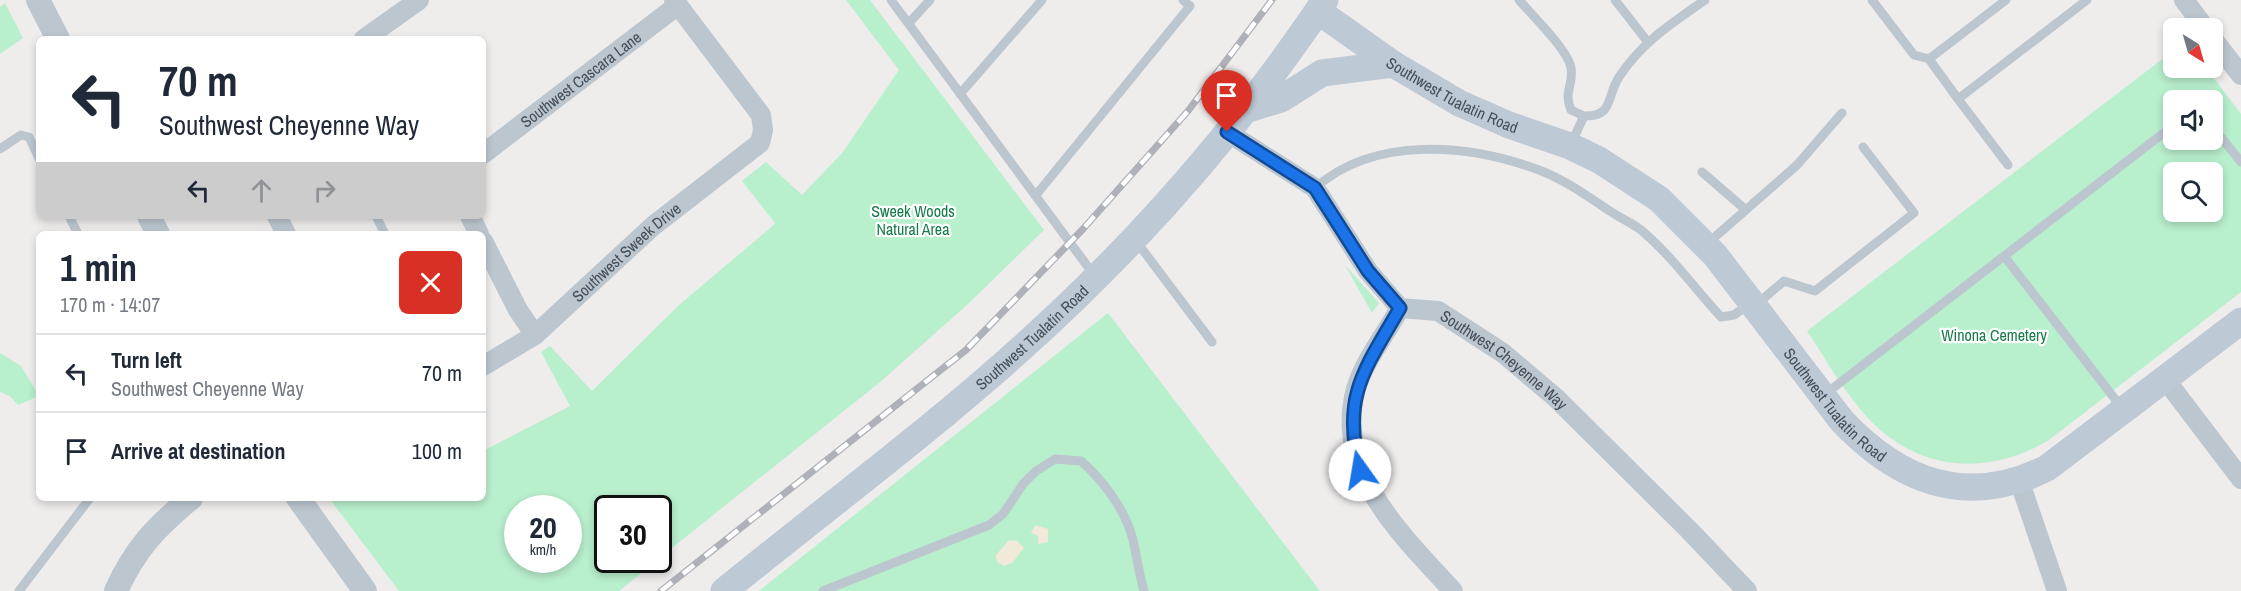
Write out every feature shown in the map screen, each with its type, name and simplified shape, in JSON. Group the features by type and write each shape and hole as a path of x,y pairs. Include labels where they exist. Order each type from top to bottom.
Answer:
{"main road":[{"name":"Southwest Tualatin Road","path":"724,591 1006,362 1096,276 1227,132 1321,6 1393,64 1483,115 1570,146 1599,160 1659,199 1707,245 1842,421 1873,451 1916,476 1942,484 1969,487 1989,486 2019,480 2060,461 2241,321"},
{"path":"1245,110 1281,99 1323,73 1393,64"}],"street":[{"path":"38,0 56,36"},
{"path":"373,36 419,0"},
{"path":"2184,0 2198,18"},
{"name":"Southwest Sweek Drive","path":"486,364 535,335 653,226 760,143 763,130 761,115 676,3"},
{"name":"Southwest Cascara Lane","path":"486,152 676,3"},
{"path":"2223,52 2241,75"},
{"path":"1227,132 1315,188 1368,271 1400,308 1356,388 1352,416 1354,445 1360,470 1388,518 1453,591"},
{"path":"486,247 518,310 535,335"},
{"name":"Southwest Cheyenne Way","path":"1400,308 1438,311 1503,353 1556,398 1747,591"},
{"path":"2165,379 2241,479"},
{"path":"2019,480 2057,591"},
{"path":"116,591 122,574 141,545 188,501"},
{"path":"300,501 365,591"}],"lane":[{"path":"891,0 1096,276"},
{"path":"909,23 930,0"},
{"path":"960,94 1042,0"},
{"path":"1035,195 1190,6 1183,0"},
{"path":"1519,0 1566,56 1572,69 1566,98 1571,110 1584,116 1597,117 1605,112 1618,78 1647,41 1705,0"},
{"path":"1615,0 1647,41"},
{"path":"1872,0 1914,56 1929,59 2008,165"},
{"path":"1929,59 2006,0"},
{"path":"1958,99 2088,0"},
{"path":"1707,245 1797,165 1842,113"},
{"path":"1570,146 1584,116"},
{"path":"1823,395 2163,133"},
{"path":"0,149 21,135 28,137 36,152"},
{"path":"2223,140 2241,162"},
{"path":"1315,188 1334,172 1375,154 1414,150 1463,153 1539,170 1574,187 1640,229 1674,261 1721,317 1734,315 1784,281 1815,291 1914,213 1863,147"},
{"path":"1702,172 1746,210"},
{"path":"1133,238 1212,342"},
{"path":"2004,256 2124,411"},
{"path":"823,591 989,525 1004,514 1023,484 1036,471 1055,459 1081,461 1108,492 1133,539 1135,558 1144,591"},
{"path":"19,591 88,501"}],"green space":[{"name":"Sweek Woods Natural Area","path":"846,0 870,0 1044,230 967,305 879,383 672,548 672,495 594,495 594,573 642,573 619,591 399,591 331,501 486,501 486,449 570,406 541,352 550,346 592,391 679,305 775,223 742,181 766,162 802,195 843,152 899,70"},
{"path":"5,3 23,38 0,54 0,7"},
{"name":"Winona Cemetery","path":"2163,59 2163,78 2214,78 2223,90 2163,90 2163,150 2223,150 2223,90 2241,114 2241,292 2049,440 2023,453 1997,461 1971,464 1945,462 1921,455 1898,443 1876,426 1856,404 1807,331"},
{"path":"1345,265 1379,303 1372,313"},
{"path":"1108,313 1320,591 759,591"},
{"path":"0,353 21,366 36,391 36,397 18,405 10,396 0,392"}],"sand":[{"path":"1035,525 1048,529 1048,542 1038,544 1038,536 1031,533"},
{"path":"1009,540 1017,541 1024,548 1012,563 1004,566 997,562 996,555"}],"railway":[{"path":"661,591 966,350 1083,229 1188,111 1272,0"}],"route":[{"path":"1227,132 1315,188 1368,271 1400,308 1356,388 1352,416 1354,445 1360,470"}]}
